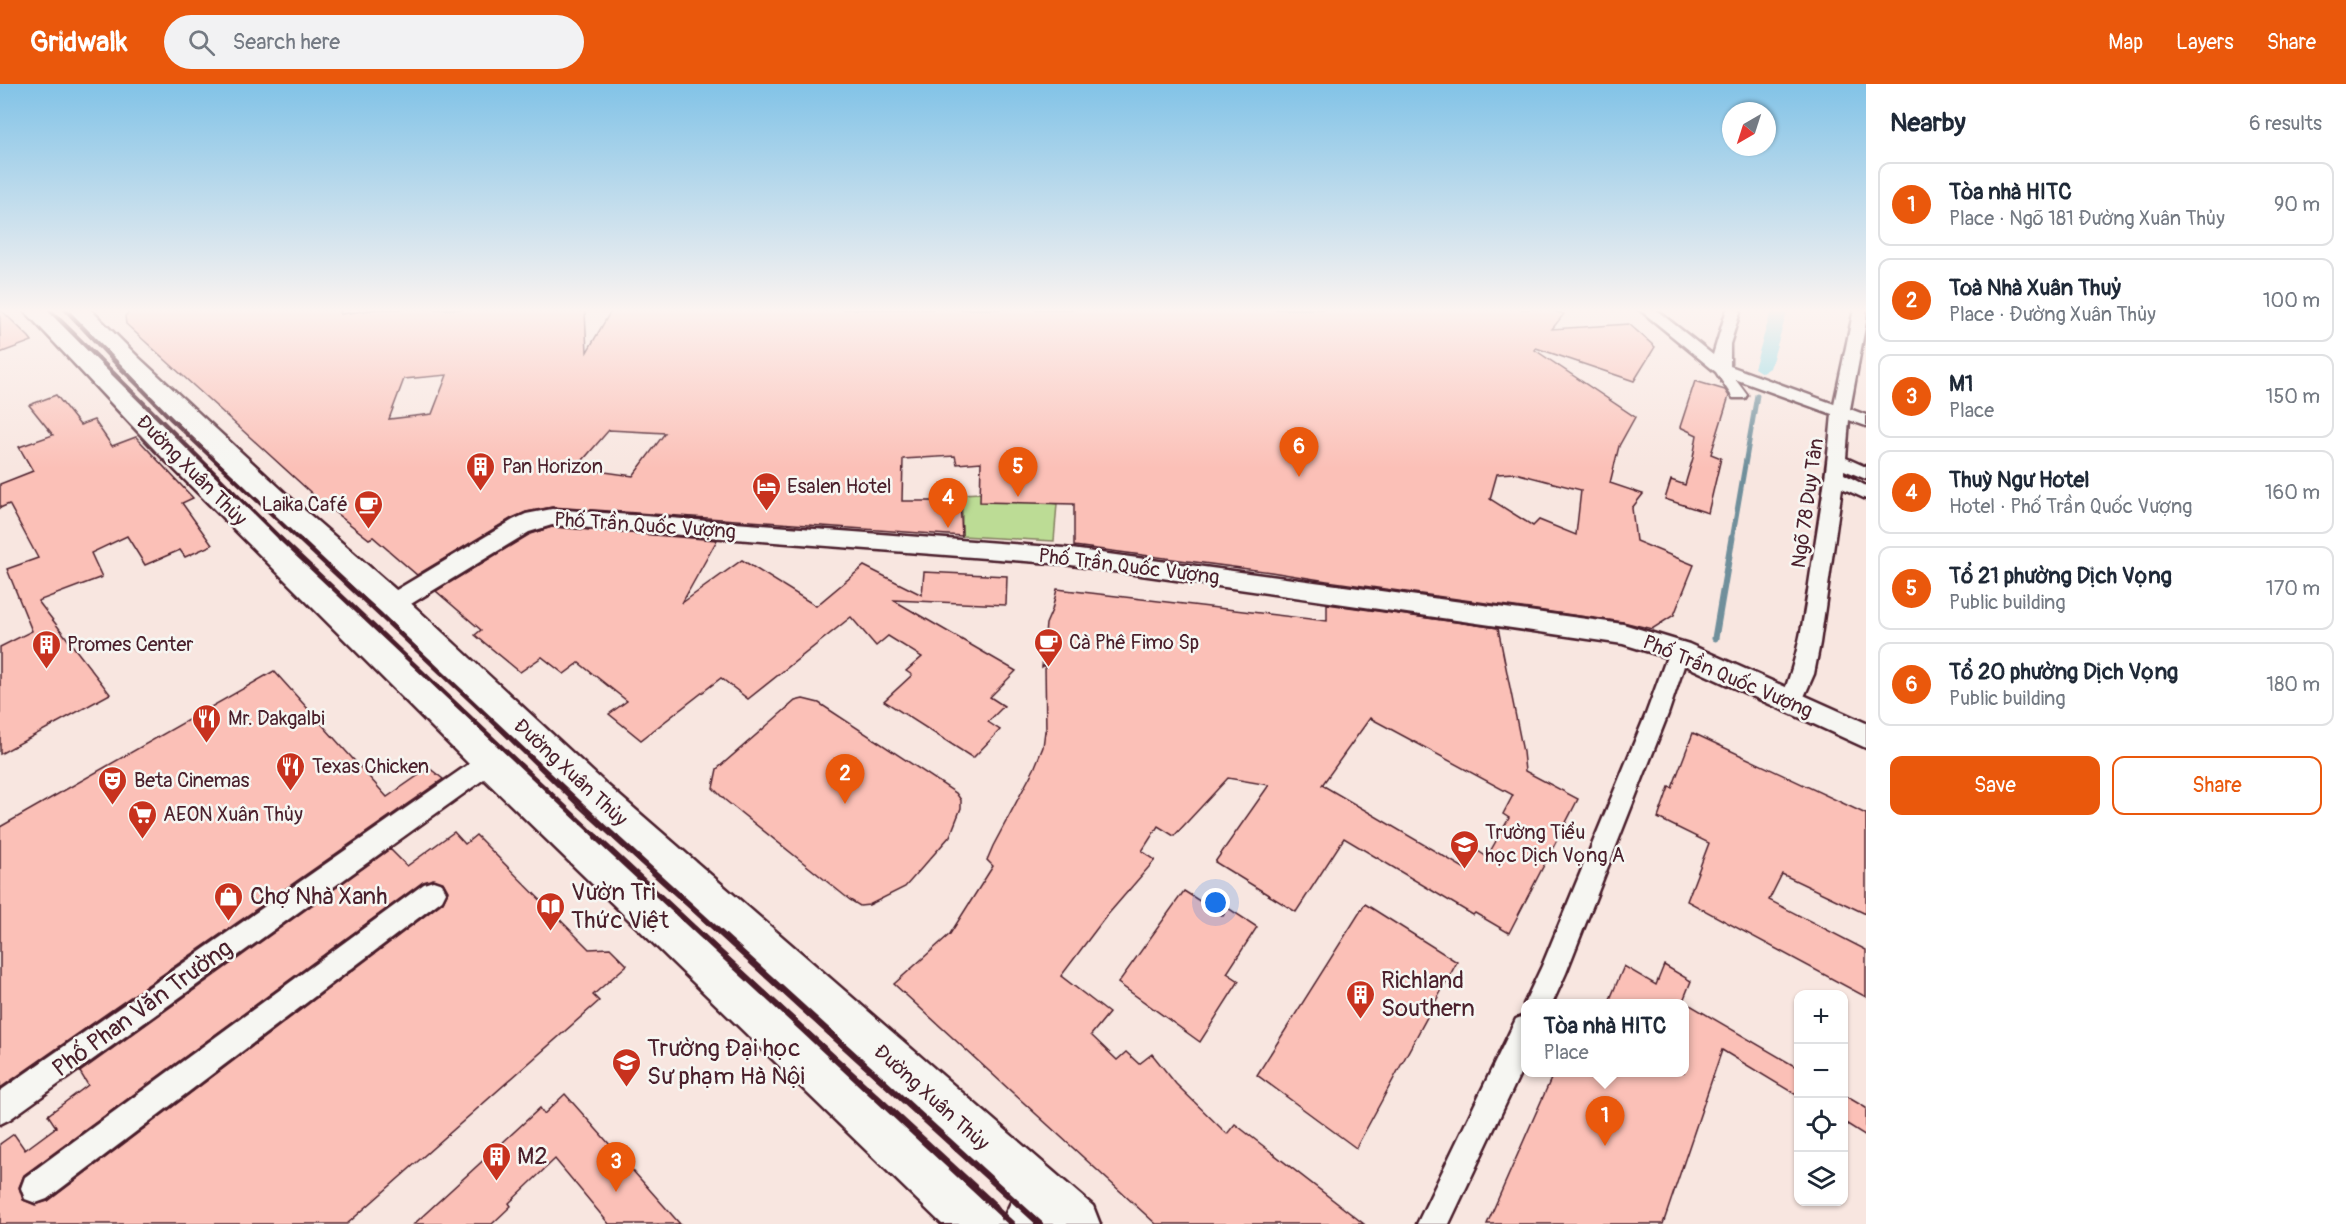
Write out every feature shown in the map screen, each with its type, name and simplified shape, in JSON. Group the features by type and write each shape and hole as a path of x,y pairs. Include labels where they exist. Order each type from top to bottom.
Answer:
{"main road":[{"name":"Đường Xuân Thủy","path":"86,362 181,460 490,762 978,1224"},
{"name":"Đường Xuân Thủy","path":"138,362 217,444 285,509 392,604 593,795 1048,1215"},
{"path":"181,460 217,444"}],"street":[{"path":"1713,362 1720,368 1866,420"},
{"path":"1721,362 1720,368 1726,381 1739,395"},
{"name":"Ngõ 78 Duy Tân","path":"1791,702 1803,674 1809,646 1836,468 1841,411 1857,362"},
{"path":"1836,468 1866,473"},
{"path":"1836,468 1866,493"},
{"name":"Phố Trần Quốc Vượng","path":"392,604 521,526 534,520 552,517 1064,556 1122,562 1623,634 1679,651 1866,736"},
{"path":"1540,999 1553,973 1657,714 1679,651"},
{"name":"Phố Phan Văn Trường","path":"0,1109 490,762"},
{"path":"36,1188 433,892"},
{"path":"1433,1224 1521,1039"}],"green space":[{"path":"980,493 1057,504 1054,541 962,536 962,494"}],"building":[{"path":"168,362 1553,362 1635,417 1619,446 1610,483 1643,494 1632,508 1636,541 1694,565 1674,615 1652,629 1623,622 1074,546 1074,504 980,502 981,462 957,464 955,456 903,459 902,501 960,501 962,536 552,507 526,512 512,518 417,575 373,537 369,539 319,500","holes":["447,375 432,414 389,419 404,379","609,430 665,433 633,476 576,468","1515,473 1581,490 1576,535 1539,520 1533,526 1490,499 1497,474"]},
{"path":"1578,362 1646,362 1634,381"},
{"path":"1695,381 1725,390 1729,396 1711,454 1721,458 1708,513 1665,499 1671,480 1685,485 1693,458 1697,435 1680,427"},
{"path":"56,395 80,425 94,420 112,446 136,437 193,498 182,503 212,545 185,557 180,550 145,565 127,536 91,553 102,577 38,601 110,694 0,754 0,647 32,631 7,569 38,558 9,504 0,508 0,484 33,471 19,447 53,435 29,405"},
{"path":"552,527 717,540 682,603 742,560 816,606 864,566 922,595 924,572 1007,576 1006,605 893,600 1016,671 990,697 1004,706 988,722 1000,730 973,758 884,701 912,675 906,671 922,657 888,636 876,646 851,617 748,699 721,678 641,740 609,714 627,701 579,663 564,674 542,657 520,672 475,635 481,630 436,591 530,534"},
{"path":"1057,589 1327,621 1327,604 1498,628 1525,771 1578,799 1509,933 1475,913 1473,915 1344,838 1296,912 1215,862 1269,785 1228,778 1174,836 1158,826 1142,851 1155,860 1104,919 1061,976 1109,1013 1091,1035 1117,1060 1126,1052 1139,1064 1152,1054 1176,1084 1227,1134 1235,1124 1364,1224 1156,1224 894,984 950,934 993,866 987,860 1034,769 1046,732 1045,665 1042,667 1046,624","holes":["1370,718 1513,795 1503,814 1509,818 1487,857 1478,851 1467,870 1322,785"]},
{"name":"AEON Xuân Thủy","path":"274,671 387,797 429,768 443,779 0,1088 0,827"},
{"path":"803,699 819,703 956,793 961,800 961,808 950,836 905,887 869,905 860,906 850,900 713,788 717,769 795,701"},
{"path":"1693,733 1866,814 1866,914 1782,874 1769,900 1866,950 1866,997 1687,901 1709,843 1658,818"},
{"path":"454,832 465,844 476,835 589,949 610,948 627,965 593,995 599,1001 347,1224 0,1224 0,1144 14,1134 25,1150 56,1127 48,1115 88,1085 80,1072 390,849 407,866","holes":["434,879 443,882 448,891 443,902 48,1201 35,1205 23,1200 19,1187 24,1175 423,882"]},
{"path":"1184,891 1223,916 1228,908 1257,927 1227,973 1239,981 1200,1042 1118,983"},
{"name":"Richland Southern","path":"1365,904 1457,962 1356,1148 1257,1075"},
{"path":"1664,965 1691,981 1684,999 1610,999 1624,966 1656,985"},
{"path":"1689,1004 1794,1066 1794,1094 1722,1050 1663,1224 1487,1224 1552,1077 1689,1077"},
{"path":"565,1094 680,1224 609,1224 555,1159 509,1203 511,1206 492,1224 414,1224 540,1108 544,1114"},
{"path":"1848,1097 1866,1108 1866,1136 1848,1125"}],"waterway":[{"path":"1762,368 1764,362"},
{"path":"1732,540 1757,395"},
{"path":"1715,638 1732,538"}],"railway":[{"path":"103,362 282,540"},
{"path":"116,362 171,419 299,540"},
{"path":"280,538 598,838"},
{"path":"298,538 617,838"},
{"path":"596,837 1012,1224"},
{"path":"615,837 1040,1224"}],"place":[{"name":"Tổ 20 phường Dịch Vọng","path":"1299,477"},
{"name":"Pan Horizon","path":"481,492"},
{"name":"Tổ 21 phường Dịch Vọng","path":"1018,497"},
{"name":"Esalen Hotel","path":"766,512"},
{"name":"Thuỳ Ngư Hotel","path":"948,528"},
{"name":"Laika Café","path":"369,530"},
{"name":"Cà Phê Fimo Sp","path":"1048,668"},
{"name":"Promes Center","path":"46,670"},
{"name":"Mr. Dakgalbi","path":"207,744"},
{"name":"Texas Chicken","path":"291,792"},
{"name":"Toà Nhà Xuân Thuỷ","path":"845,804"},
{"name":"Beta Cinemas","path":"113,806"},
{"name":"AEON Xuân Thủy","path":"142,840"},
{"name":"Trường Tiểu học Dịch Vọng A","path":"1464,870"},
{"name":"Chợ Nhà Xanh","path":"229,922"},
{"name":"Vườn Tri Thức Việt","path":"550,932"},
{"name":"Richland Southern","path":"1360,1020"},
{"name":"Trường Đại học Sư phạm Hà Nội","path":"626,1088"},
{"name":"Tòa nhà HITC","path":"1605,1146"},
{"name":"M2","path":"496,1182"},
{"name":"M1","path":"616,1192"}]}
